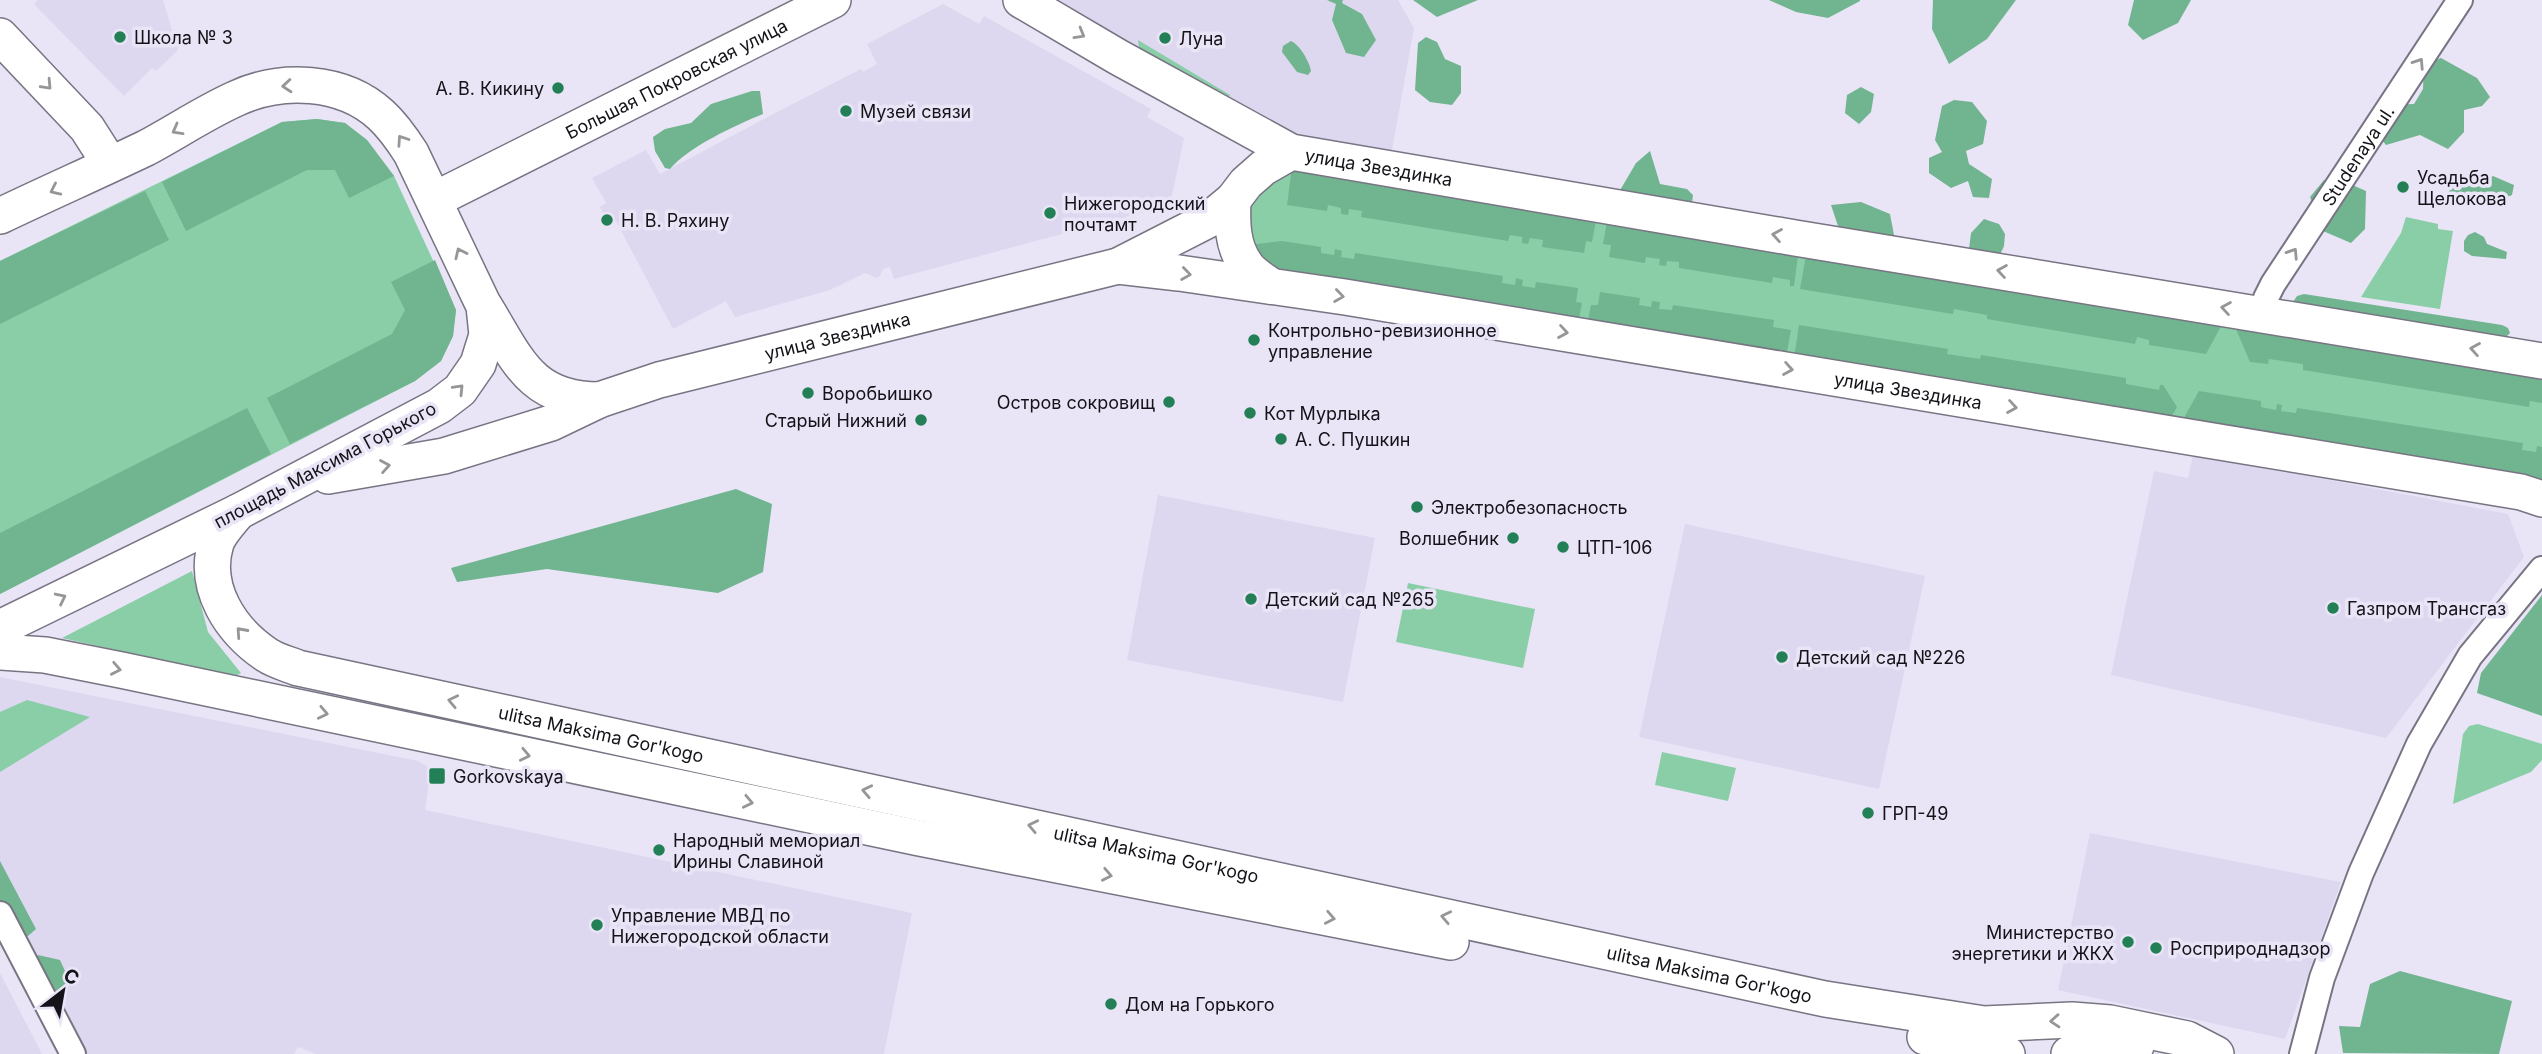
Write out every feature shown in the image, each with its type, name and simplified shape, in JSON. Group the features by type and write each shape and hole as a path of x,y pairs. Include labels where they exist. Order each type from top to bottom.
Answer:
{"main road":[{"name":"Большая Покровская улица","path":"434,200 834,0"},
{"name":"улица Звездинка","path":"1021,0 1291,152 2542,361"},
{"path":"0,36 87,128 110,164"},
{"name":"площадь Максима Горького","path":"0,216 145,148 237,98 286,86 313,85 362,100 381,114 397,131 411,153 484,306 487,335 478,364 460,390 439,406 238,512 0,628"},
{"name":"улица Звездинка","path":"294,482 444,456 551,424 599,400 659,380 1118,266 1210,219 1233,200 1246,183 1263,168 1291,152"},
{"path":"1233,200 1235,242 1246,265 1271,286"},
{"name":"улица Звездинка","path":"1118,266 1271,286 1581,335 2508,490 2542,499"},
{"name":"улица Звездинка","path":"484,306 519,363 531,377 565,398 599,400"},
{"name":"ulitsa Maksima Gor'kogo","path":"238,512 217,540 211,567 215,591 226,614 243,635 269,657 298,668 1767,996 2007,1054"},
{"name":"ulitsa Maksima Gor'kogo","path":"0,652 45,655 95,665 919,838 1767,996 1825,999 1984,1024 2072,1020 2110,1023 2187,1039 2216,1054"},
{"path":"2069,1054 2099,1043 2122,1042 2163,1054"}],"street":[{"name":"Studenaya ul.","path":"2263,314 2266,298 2273,284 2460,0"},
{"path":"2302,1054 2322,978 2361,873 2419,744 2470,656 2542,569"},
{"path":"0,914 73,1054"}],"shaded area":[{"name":"Школа № 3","path":"38,0 163,0 178,50 156,71 152,68 124,96 34,4"},
{"path":"1058,0 1398,0 1414,28 1392,150 1288,133 1268,125"},
{"path":"943,4 979,24 984,16 1151,109 1147,117 1184,138 1170,205 894,279 890,267 883,269 877,278 865,273 830,290 735,317 726,301 673,329 616,221 609,224 600,207 606,203 592,178 646,150 660,174 861,69 863,72 877,64 867,44"},
{"path":"2193,454 2508,514 2524,557 2386,738 2111,675 2154,471 2188,478"},
{"name":"Детский сад №265","path":"1158,495 1375,538 1343,702 1127,660"},
{"name":"Детский сад №226","path":"1685,524 1925,576 1879,789 1639,737"},
{"path":"0,677 418,761 431,769 425,810 912,913 884,1054 316,1054 298,1047 294,1054 85,1054 0,889"},
{"path":"2090,833 2341,882 2285,1039 2058,990"},
{"path":"0,973 42,1054 0,1054"}],"green space":[{"path":"1327,0 1343,0 1342,3 1362,14 1376,40 1364,57 1346,53 1332,20 1336,4"},
{"path":"1413,0 1478,0 1437,17"},
{"path":"1769,0 1860,1 1828,18 1796,12"},
{"path":"1933,0 2016,0 1987,39 1949,64 1932,29"},
{"path":"2134,0 2191,0 2178,23 2143,40 2128,25"},
{"path":"1426,37 1437,42 1445,59 1461,66 1461,93 1452,105 1430,102 1415,90 1418,43"},
{"path":"1138,40 1230,95 1227,100 1139,48"},
{"path":"1291,41 1306,58 1311,71 1308,75 1297,72 1282,52 1283,46"},
{"path":"2441,58 2477,78 2490,97 2482,106 2464,110 2464,132 2448,149 2420,135 2386,145 2374,130 2386,105 2414,104 2423,89 2424,64"},
{"path":"1861,87 1874,94 1871,112 1859,124 1845,113 1847,95"},
{"path":"760,91 763,114 713,137 670,169 665,168 655,151 653,137 665,129 691,123 711,104"},
{"path":"1954,100 1972,102 1987,121 1983,144 1966,151 1969,164 1992,179 1989,198 1973,197 1968,181 1951,188 1929,173 1929,158 1942,152 1935,140 1942,106"},
{"path":"317,119 345,123 367,140 394,176 456,310 453,336 441,361 415,381 0,594 0,261 282,122"},
{"path":"317,119 345,123 367,140 394,176 349,198 335,170 307,170 186,231 162,182 282,122"},
{"path":"1650,151 1660,184 1687,189 1693,195 1692,203 1619,192 1636,163"},
{"path":"1292,167 1597,215 1592,242 1586,241 1584,253 1542,247 1543,240 1530,238 1528,244 1522,243 1522,237 1510,235 1508,241 1361,217 1362,211 1349,209 1348,215 1341,214 1341,208 1328,205 1327,211 1287,205"},
{"path":"1284,169 2542,372 2542,480 1262,269 1243,223 1245,210"},
{"path":"2493,176 2514,185 2512,195 2486,195 2485,199 2456,196 2451,206 2446,204 2449,191 2456,184 2476,185"},
{"path":"2324,180 2350,184 2366,191 2365,229 2351,243 2323,231 2310,197"},
{"path":"145,191 169,240 0,324 0,261"},
{"path":"1861,202 1890,214 1894,235 1879,241 1839,229 1831,205"},
{"path":"1608,216 1799,248 1794,286 1790,286 1790,280 1773,277 1772,283 1679,268 1679,262 1667,261 1666,266 1659,265 1660,259 1646,257 1645,263 1609,257 1611,245 1603,244"},
{"path":"2406,217 2438,224 2438,229 2453,231 2440,309 2361,297 2401,233"},
{"path":"1984,219 1999,224 2005,234 2004,246 1998,259 1980,257 1969,249 1971,233"},
{"path":"2475,232 2484,237 2487,244 2507,252 2506,259 2472,256 2464,251 2464,241 2468,235"},
{"path":"1282,241 1321,247 1321,253 1334,255 1335,249 1342,251 1341,257 1354,259 1355,253 1503,276 1502,283 1515,285 1516,278 1523,280 1522,286 1535,288 1536,282 1578,288 1576,302 1582,303 1578,324 1276,275 1247,245"},
{"path":"1807,250 2225,319 2206,354 2149,345 2149,340 2137,337 2135,344 1987,319 1987,315 1954,309 1953,314 1800,289"},
{"path":"435,260 456,310 453,336 441,361 415,381 290,444 267,398 392,334 405,310 391,282"},
{"path":"1600,292 1640,298 1639,305 1651,307 1652,301 1660,302 1659,309 1672,310 1673,305 1774,320 1773,327 1791,330 1786,357 1587,326 1591,305 1598,305"},
{"path":"2304,294 2502,325 2508,328 2510,333 2506,337 2295,308 2293,302 2297,296"},
{"path":"1799,325 1948,349 1947,354 1980,359 1981,355 2126,378 2126,384 2159,390 2160,385 2163,385 2177,407 2169,421 1794,358"},
{"path":"2235,327 2542,372 2542,403 2530,401 2529,407 2303,370 2303,364 2269,359 2268,364 2250,362"},
{"path":"2199,391 2261,401 2261,407 2276,410 2277,404 2282,405 2281,411 2296,413 2297,408 2523,443 2522,450 2536,452 2537,446 2542,447 2542,480 2181,423"},
{"path":"247,408 271,454 0,594 0,533"},
{"path":"736,489 772,504 763,572 718,593 547,569 457,582 451,568"},
{"path":"192,571 208,632 241,673 234,677 62,638"},
{"path":"1408,583 1535,609 1523,668 1396,642"},
{"path":"2542,595 2542,716 2477,693 2481,673"},
{"path":"27,700 90,717 0,772 0,712"},
{"path":"2478,724 2542,744 2542,760 2531,772 2453,804 2463,734 2469,726"},
{"path":"1662,752 1736,768 1728,801 1655,785"},
{"path":"0,861 36,929 21,942 0,925"},
{"path":"38,955 60,960 70,982 58,998 35,995 25,974"},
{"path":"2400,971 2512,1001 2499,1054 2343,1053 2339,1026 2360,1027 2370,984"}],"place":[{"name":"Школа № 3","path":"120,37"},
{"name":"Луна","path":"1165,38"},
{"name":"А. В. Кикину","path":"558,88"},
{"name":"Музей связи","path":"846,111"},
{"name":"Усадьба Щелокова","path":"2403,187"},
{"name":"Нижегородский почтамт","path":"1050,213"},
{"name":"Н. В. Ряхину","path":"607,220"},
{"name":"Контрольно-ревизионное управление","path":"1254,340"},
{"name":"Воробьишко","path":"808,393"},
{"name":"Остров сокровищ","path":"1169,402"},
{"name":"Кот Мурлыка","path":"1250,413"},
{"name":"Старый Нижний","path":"921,420"},
{"name":"А. С. Пушкин","path":"1281,439"},
{"name":"Электробезопасность","path":"1417,507"},
{"name":"Волшебник","path":"1513,538"},
{"name":"ЦТП-106","path":"1563,547"},
{"name":"Детский сад №265","path":"1251,599"},
{"name":"Газпром Трансгаз","path":"2333,608"},
{"name":"Детский сад №226","path":"1782,657"},
{"name":"Gorkovskaya","path":"437,776"},
{"name":"ГРП-49","path":"1868,813"},
{"name":"Народный мемориал Ирины Славиной","path":"659,850"},
{"name":"Управление МВД по Нижегородской области","path":"597,925"},
{"name":"Министерство энергетики и ЖКХ","path":"2128,942"},
{"name":"Росприроднадзор","path":"2156,948"},
{"name":"Дом на Горького","path":"1111,1004"}]}
